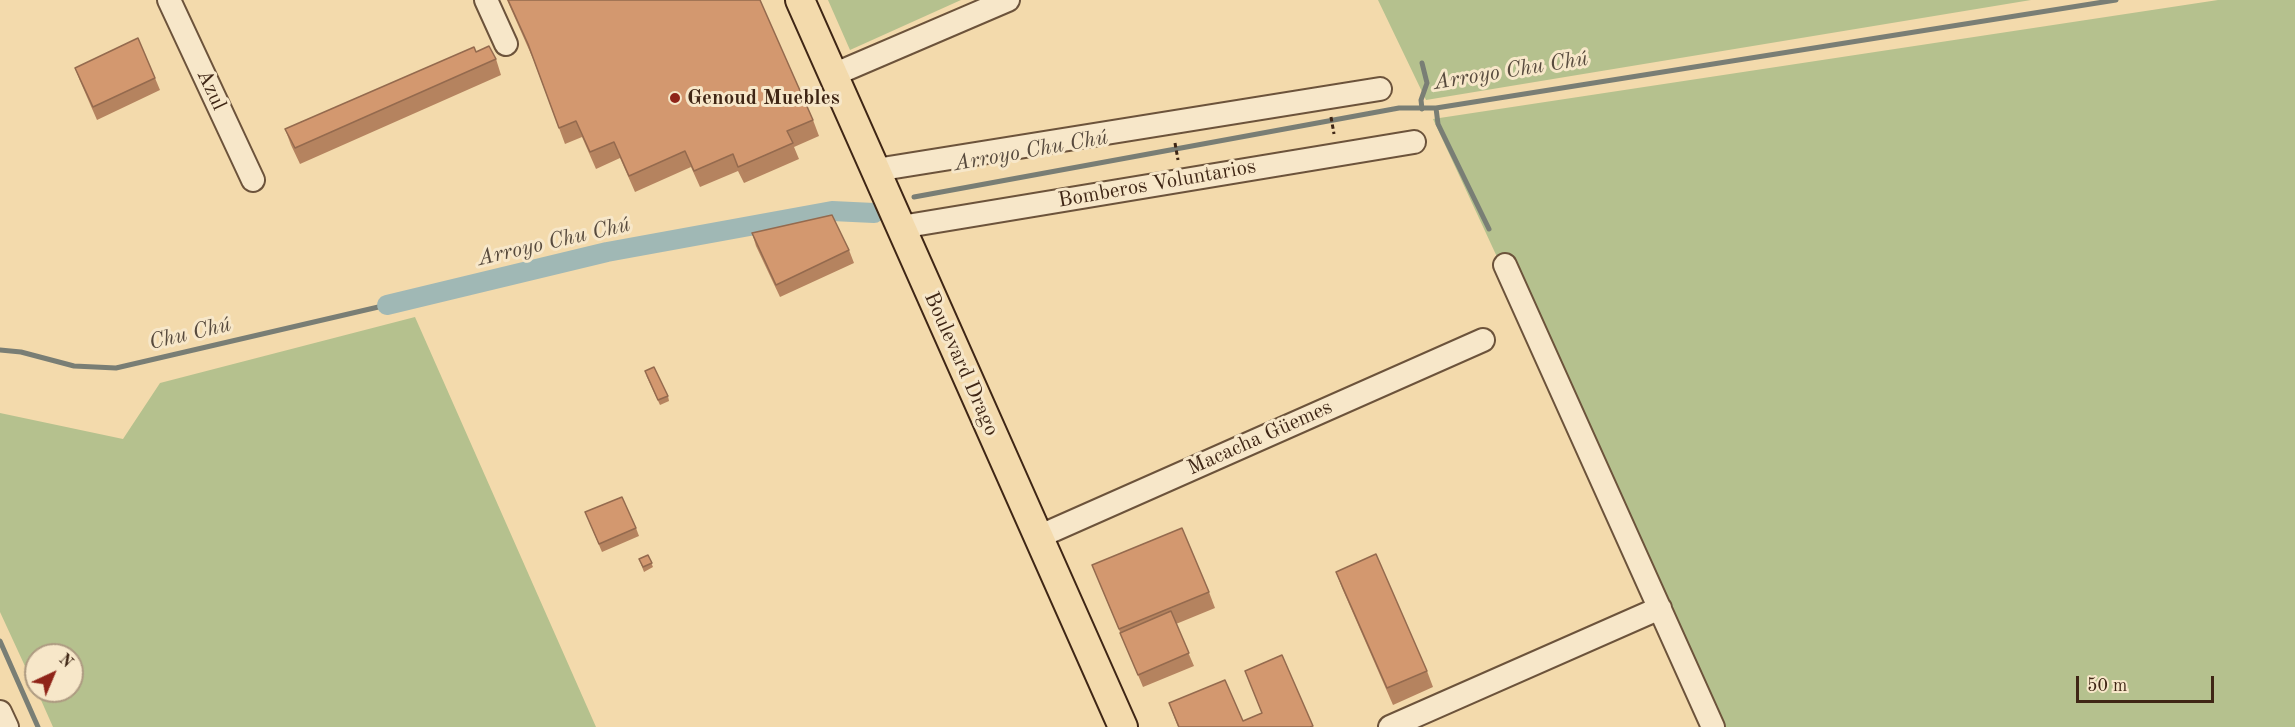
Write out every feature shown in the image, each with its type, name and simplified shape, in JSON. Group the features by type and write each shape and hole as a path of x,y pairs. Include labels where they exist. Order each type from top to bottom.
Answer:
{"main road":[{"name":"Boulevard Drago","path":"800,0 1123,727"}],"street":[{"name":"Azul","path":"169,0 253,180"},
{"path":"486,0 506,44"},
{"path":"833,75 1008,0"},
{"path":"879,178 1380,89"},
{"name":"Bomberos Voluntarios","path":"899,224 1413,142"},
{"path":"1505,264 1713,727"},
{"name":"Macacha Güemes","path":"1038,537 1483,340"},
{"path":"1390,727 1660,608"},
{"path":"0,712 7,727"}],"path":[{"path":"1330,109 1334,134"},
{"path":"1173,134 1178,159"}],"green space":[{"path":"828,0 961,0 850,50"},
{"path":"1378,0 2031,0 1426,100"},
{"path":"2218,0 2295,0 2295,727 1713,727 1433,119"},
{"path":"415,317 596,727 53,727 42,703 84,703 84,643 24,643 24,664 0,612 0,413 123,439 160,383"}],"building":[{"name":"Genoud Muebles","path":"508,0 760,0 813,120 787,131 793,143 738,167 733,154 694,171 685,151 629,176 614,142 590,152 576,121 559,128 528,44"},
{"path":"138,38 155,78 93,107 75,68"},
{"path":"489,46 496,59 295,148 285,129 474,47 476,52"},
{"path":"832,215 849,250 776,285 752,233"},
{"path":"654,367 668,396 658,400 645,371"},
{"path":"622,497 636,528 599,544 585,512"},
{"path":"1182,528 1209,592 1119,629 1092,565"},
{"path":"1376,554 1427,671 1387,688 1336,572"},
{"path":"648,555 652,563 643,567 639,559"},
{"path":"1171,611 1189,653 1138,675 1120,633"},
{"path":"1282,655 1313,726 1179,727 1169,703 1225,680 1243,721 1262,713 1245,671"}],"waterway":[{"name":"Arroyo Chu Chú","path":"914,197 1399,108 1436,108 2116,0"},
{"path":"1422,63 1427,83 1421,100 1422,109"},
{"path":"1436,108 1438,124 1489,229"},
{"name":"Arroyo Chu Chú","path":"387,305 607,252 832,211 874,213"},
{"name":"Chu Chú","path":"0,350 21,352 74,366 116,368 387,305"},
{"path":"0,641 38,727"}],"place":[{"name":"Genoud Muebles","path":"675,98"}]}
